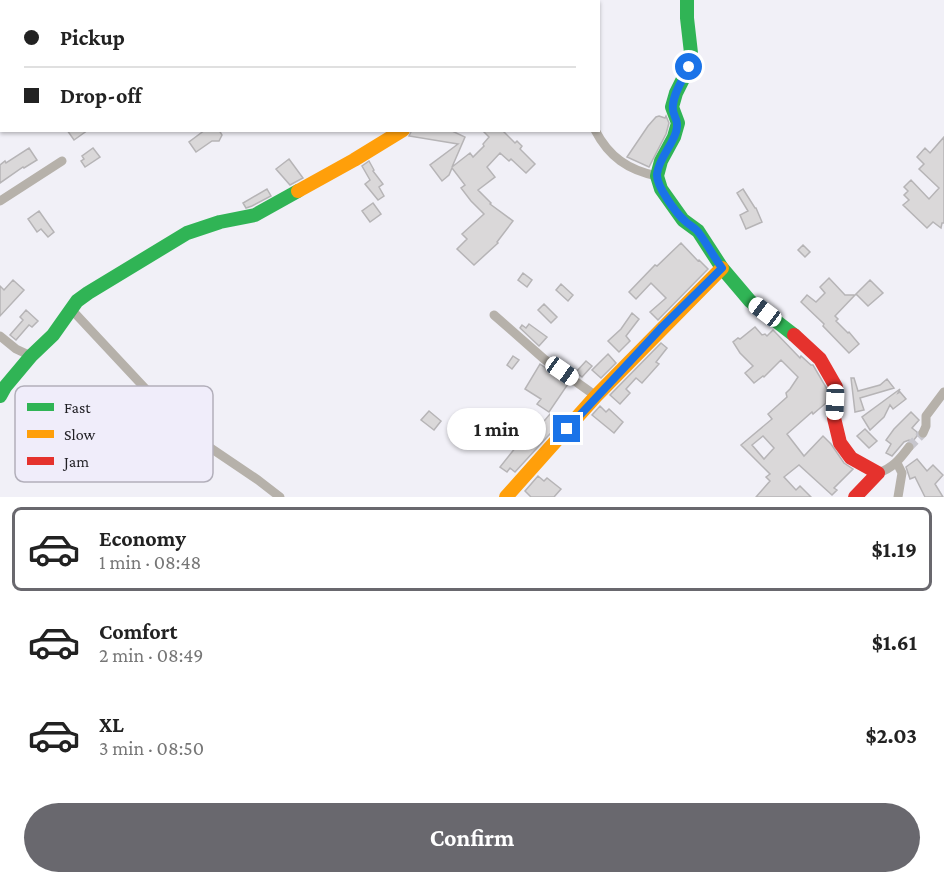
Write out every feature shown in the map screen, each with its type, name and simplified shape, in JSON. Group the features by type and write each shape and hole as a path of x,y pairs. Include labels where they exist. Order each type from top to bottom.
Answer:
{"street":[{"path":"687,0 691,53 689,67 672,107 678,123 674,137 661,161 657,176 661,189 683,220 698,231 722,268 750,301 794,335 820,359 836,387 834,418 840,443 851,458 878,473"},
{"path":"0,396 31,356 53,335 77,301 88,293 187,233 220,222 255,215 400,132"},
{"path":"596,132 621,163 639,172 657,176"},
{"path":"0,201 62,161"},
{"path":"506,497 596,396 722,268"},
{"path":"71,309 143,386"},
{"path":"494,315 544,359 596,396"},
{"path":"0,336 16,349 31,356"},
{"path":"923,433 926,416 944,392"},
{"path":"855,497 878,473 886,471 897,463 909,447"},
{"path":"213,450 280,497"},
{"path":"897,463 902,472 898,497"}],"building":[{"path":"659,116 665,118 666,116 669,123 666,134 649,167 627,157 648,126"},
{"path":"68,132 85,132 74,140"},
{"path":"202,132 220,132 222,135 219,141 212,141 196,152 189,142"},
{"path":"411,132 454,132 465,137 452,167 470,153 473,157 484,146 483,144 489,137 484,132 504,132 515,143 517,141 522,146 520,149 535,164 526,173 511,159 509,161 500,153 487,167 495,177 478,190 490,204 513,221 498,243 474,265 457,249 467,239 462,234 484,214 461,188 465,185 452,168 449,175 442,181 430,165 458,144 409,136"},
{"path":"944,137 944,223 941,228 933,222 927,228 903,205 909,200 904,195 908,191 904,187 911,180 929,199 939,188 919,169 924,164 917,157 925,148 930,153"},
{"path":"29,148 37,160 0,183 0,165"},
{"path":"93,148 100,157 85,167 81,161 84,159 82,156"},
{"path":"289,159 303,178 290,185 276,169"},
{"path":"369,161 383,184 379,187 384,196 378,200 365,184 370,180 362,166"},
{"path":"267,189 271,196 246,208 243,203"},
{"path":"743,189 762,222 746,229 740,215 748,211 737,193"},
{"path":"373,203 381,214 370,222 362,211"},
{"path":"39,211 54,232 48,237 41,229 37,232 28,219"},
{"path":"681,243 708,269 658,320 650,312 666,298 651,283 636,299 629,292 655,265 657,266"},
{"path":"803,245 810,252 805,257 798,250"},
{"path":"523,273 532,280 527,287 518,280"},
{"path":"829,278 845,295 855,295 835,316 838,319 836,321 859,344 849,353 801,302 807,295 816,302 825,293 820,287"},
{"path":"13,280 24,290 0,316 0,286 4,290"},
{"path":"870,280 883,293 868,306 856,294"},
{"path":"561,284 573,295 568,301 556,290"},
{"path":"544,304 557,317 551,323 538,310"},
{"path":"26,310 38,321 32,327 29,325 16,340 10,335 23,320 20,317"},
{"path":"632,313 639,319 626,336 630,341 619,352 608,341 621,329"},
{"path":"529,324 547,337 539,346 520,328 522,325 526,328"},
{"path":"755,327 762,335 767,336 773,330 800,358 801,356 813,365 827,389 826,403 787,434 804,456 823,436 844,463 853,469 834,488 837,490 832,495 799,465 784,477 796,490 800,486 811,497 756,497 770,481 766,477 770,474 741,445 772,419 768,414 787,397 786,393 798,377 781,360 764,377 754,383 745,373 753,366 733,342","holes":["763,436 774,448 764,459 752,445"]},
{"path":"661,343 667,348 656,362 659,364 642,383 636,378 626,389 630,393 620,404 610,395"},
{"path":"608,354 616,363 601,378 592,370"},
{"path":"513,356 519,360 512,369 507,365"},
{"path":"586,361 592,366 582,377 576,372"},
{"path":"540,364 568,384 549,412 537,404 541,399 525,389"},
{"path":"851,378 854,378 858,391 880,385 887,379 894,388 860,398 864,410 855,412"},
{"path":"900,389 898,393 900,392 906,399 893,409 890,405 884,417 870,430 862,417"},
{"path":"600,406 606,412 609,409 623,422 614,433 592,415"},
{"path":"429,411 441,421 434,430 421,420"},
{"path":"911,412 919,420 912,428 917,432 917,436 913,442 909,440 904,442 892,456 886,453 891,444 886,440"},
{"path":"550,414 560,423 515,472 510,468 507,472 500,467 524,437 528,440"},
{"path":"865,429 877,441 869,448 857,436"},
{"path":"917,459 927,471 933,465 943,475 935,484 943,497 925,497 915,477 910,479 906,467"},
{"path":"538,476 544,481 547,478 561,489 554,497 531,497 525,491"}],"tunnel":[{"path":"909,447 923,433"}],"traffic: fast":[{"path":"687,0 691,53 689,67 672,107 678,123 674,137 661,161 657,176 661,189 683,220 698,231 722,268 750,301 794,335"},
{"path":"0,396 31,356 53,335 77,301 88,293 187,233 220,222 255,215 298,191"}],"traffic: slow":[{"path":"298,191 400,132"},
{"path":"506,497 596,396 722,268"}],"traffic: jam":[{"path":"794,335 820,359 836,387 834,418 840,443 851,458 878,473 855,497"}],"route":[{"path":"567,429 662,327 722,268 698,231 683,220 672,206 661,189 657,176 661,161 677,129 678,123 672,107 689,67"}]}
